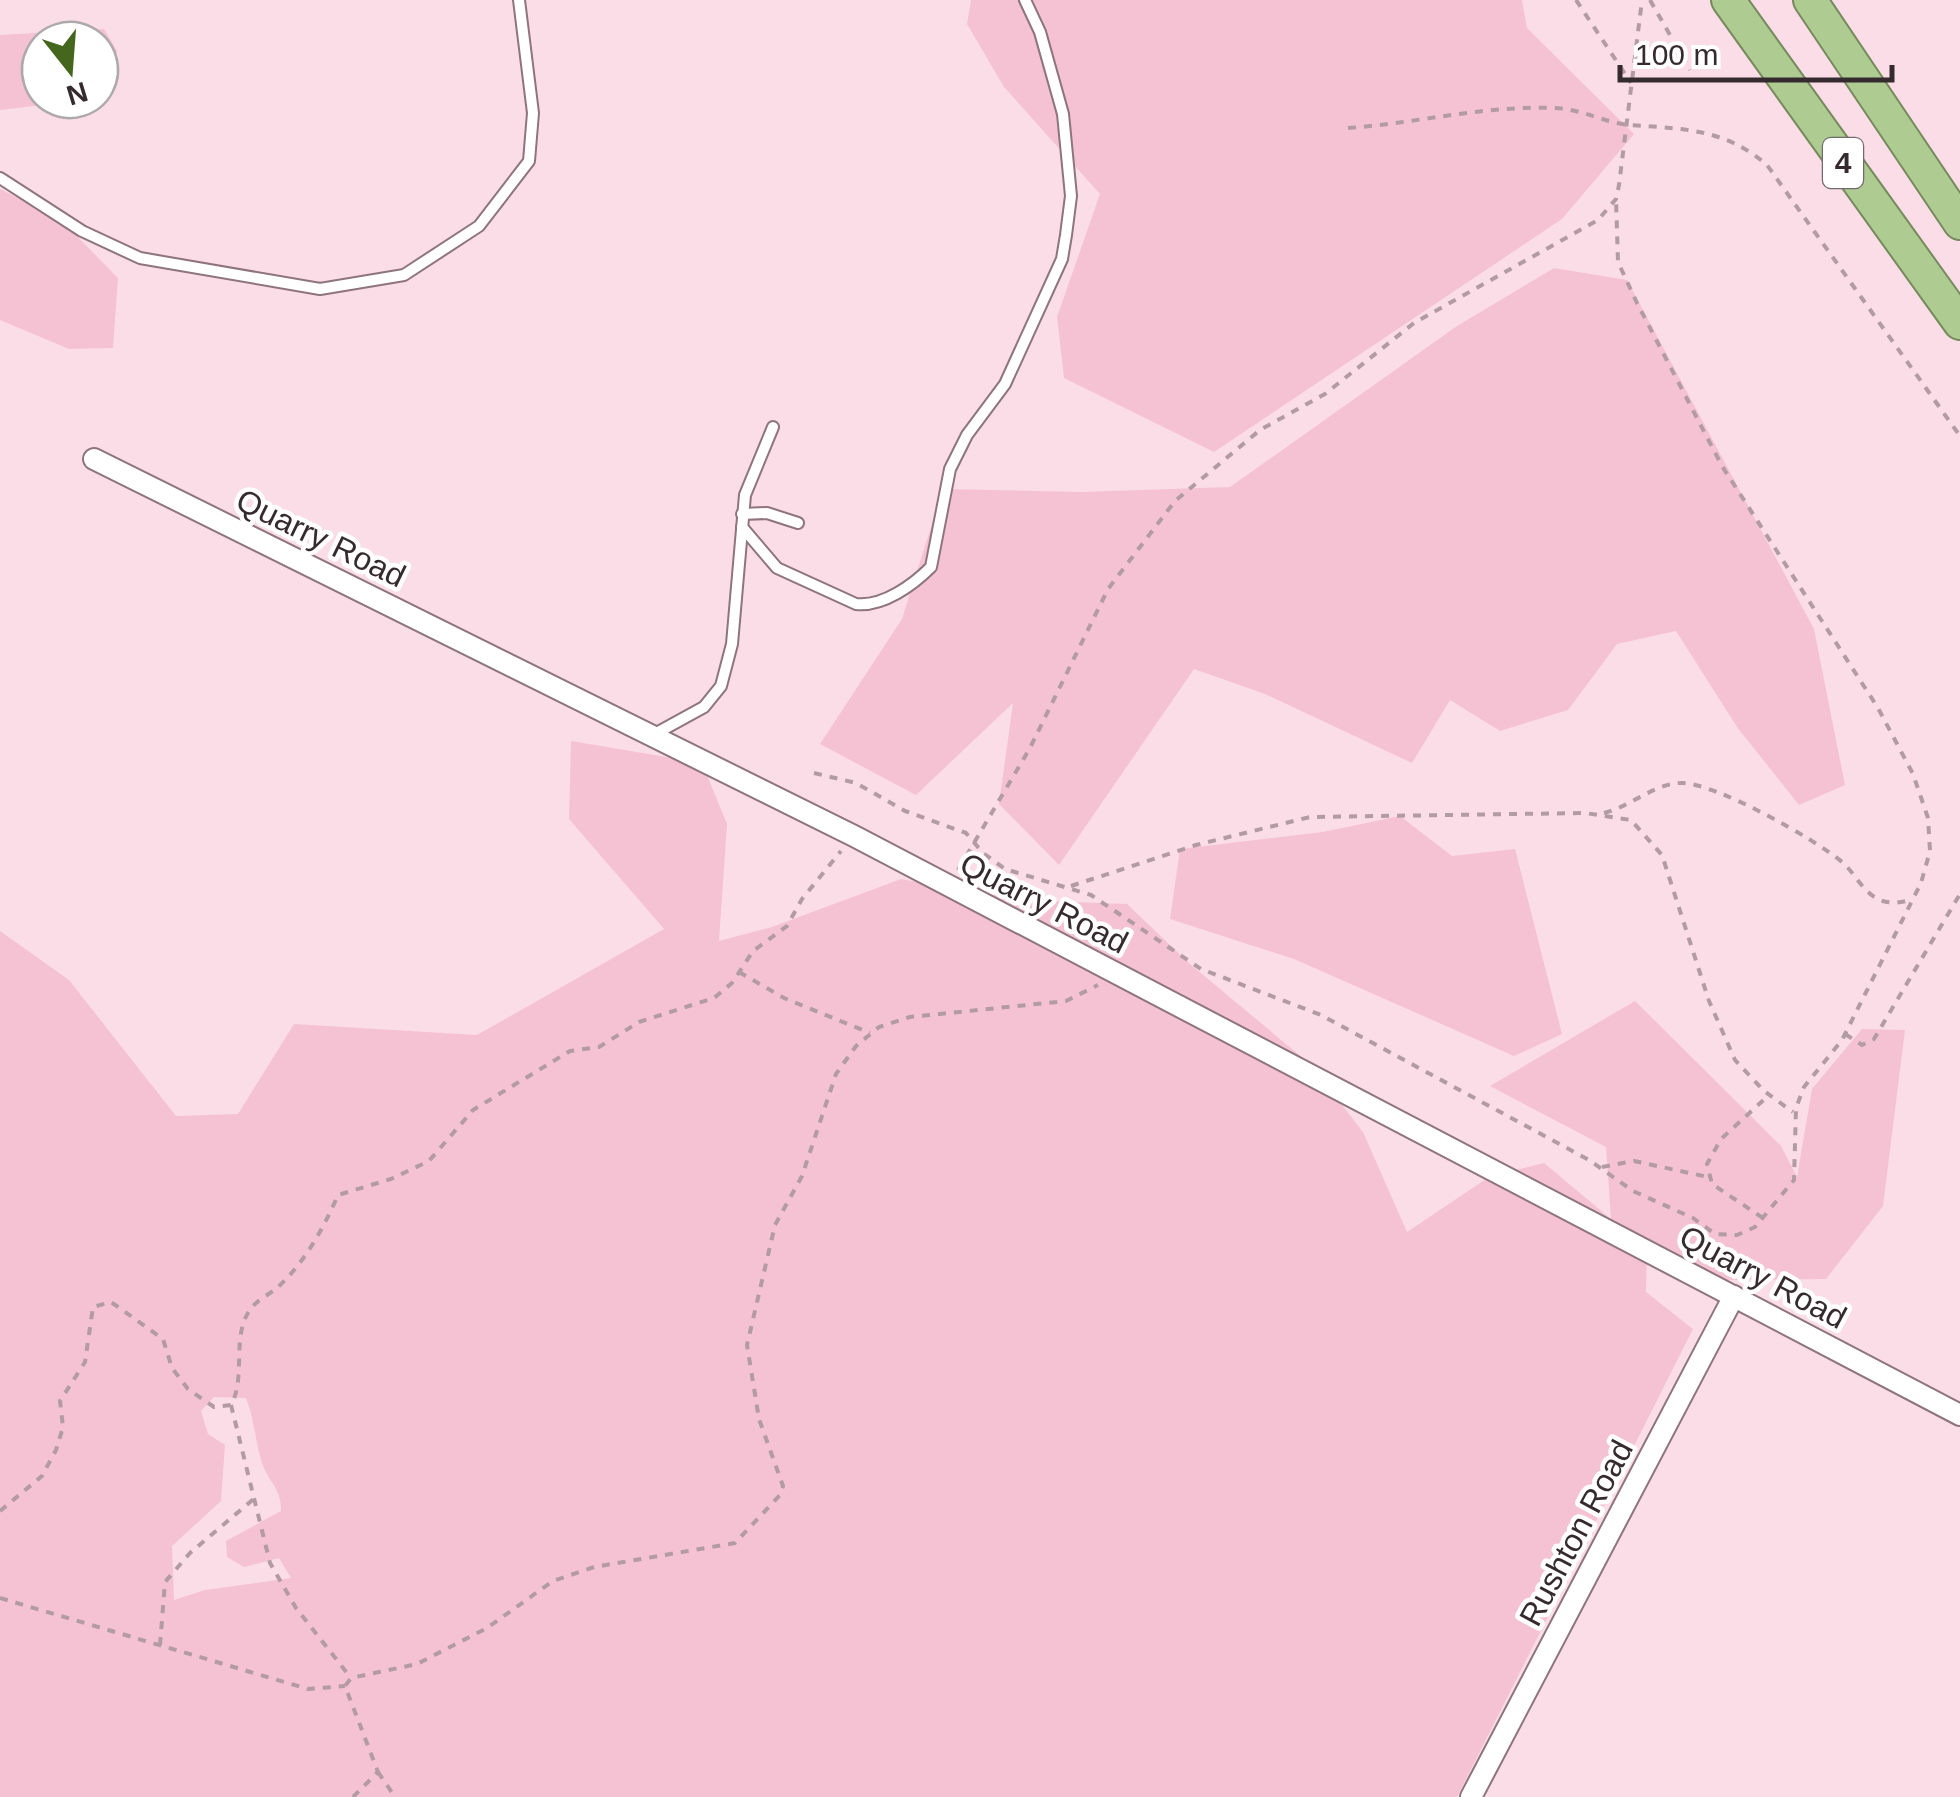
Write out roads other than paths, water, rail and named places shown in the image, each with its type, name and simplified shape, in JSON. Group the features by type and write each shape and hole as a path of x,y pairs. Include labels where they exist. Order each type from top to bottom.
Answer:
{"highway":[{"name":"4","path":"1728,0 1960,323"},
{"name":"4","path":"1810,0 1960,223"}],"street":[{"name":"Quarry Road","path":"94,460 854,836 1960,1414"},
{"name":"Rushton Road","path":"1472,1797 1734,1296"}],"lane":[{"path":"0,178 82,231 140,258 320,289 404,275 478,226 529,161 533,113 519,0"},
{"path":"742,527 777,568 856,604 866,605 896,593 931,566 950,469 1005,384 1062,260 1071,196 1063,114 1040,32 1025,0"},
{"path":"652,735 704,706 721,686 732,644 742,514 751,476 773,427"},
{"path":"742,514 766,513 798,523"}]}
